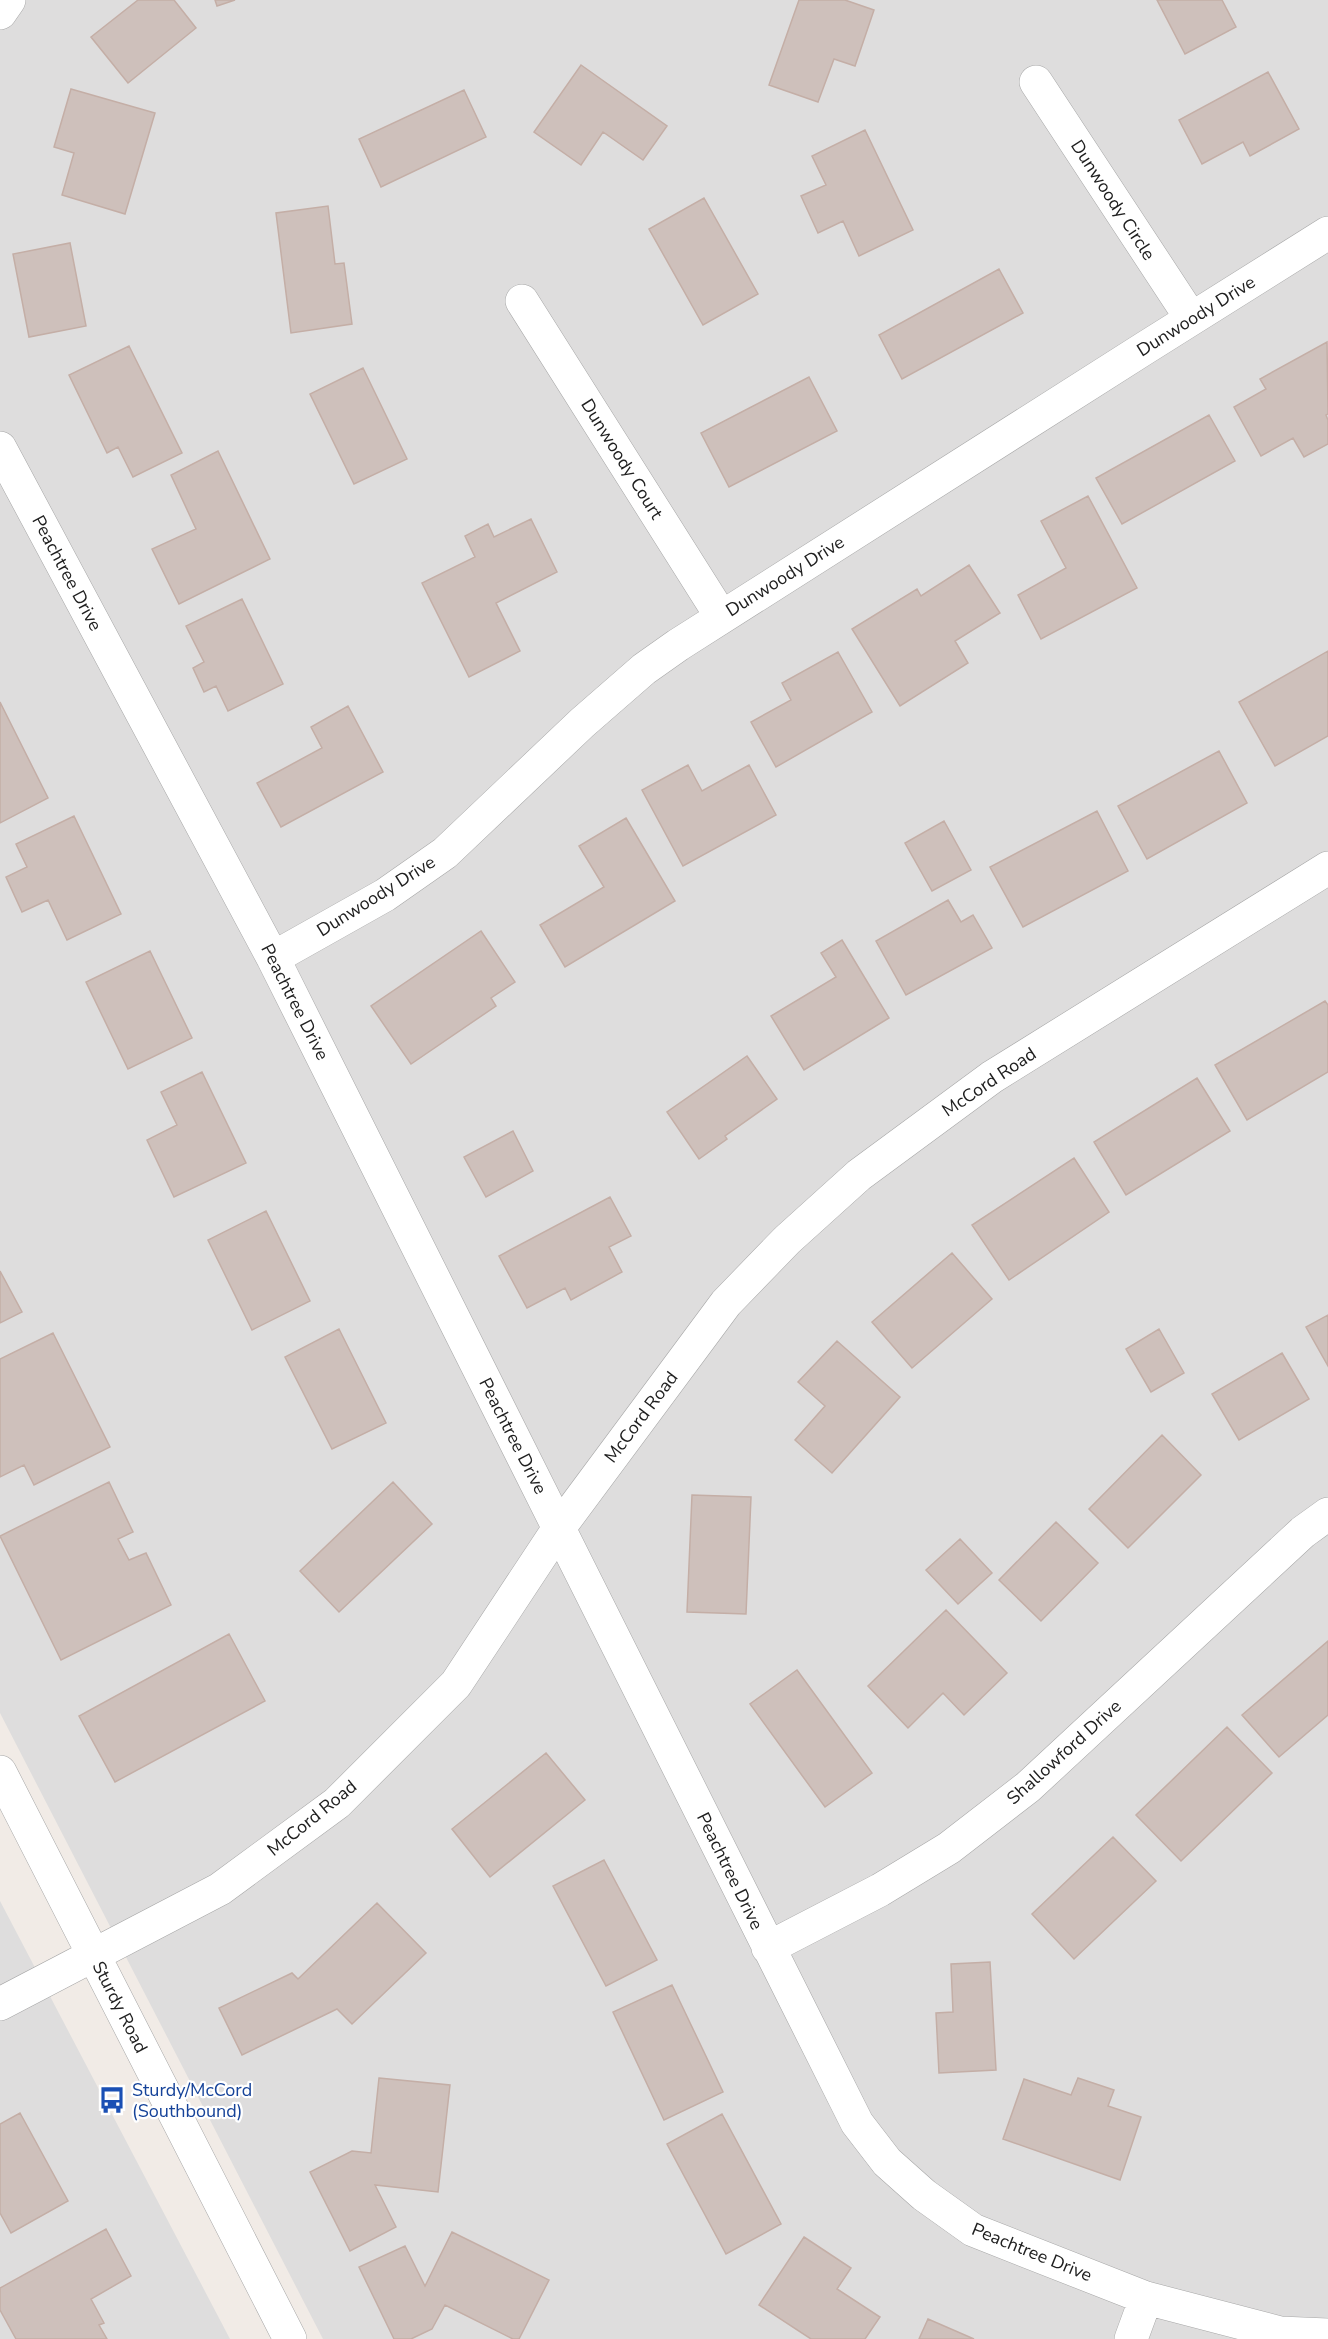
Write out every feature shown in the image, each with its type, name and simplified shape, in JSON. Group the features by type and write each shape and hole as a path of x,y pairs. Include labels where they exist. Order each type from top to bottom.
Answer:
{"street":[{"path":"0,13 9,0"},
{"name":"Dunwoody Circle","path":"1036,82 1191,318"},
{"name":"Dunwoody Drive","path":"273,958 385,895 445,853 582,723 644,669 721,616 1328,233"},
{"name":"Dunwoody Court","path":"522,301 721,616"},
{"name":"Peachtree Drive","path":"0,448 273,958 857,2123 887,2162 924,2195 973,2230 1146,2298 1280,2333 1328,2335"},
{"name":"McCord Road","path":"0,2004 220,1890 337,1803 456,1684 559,1528 726,1303 787,1240 859,1175 992,1077 1328,868"},
{"name":"Shallowford Drive","path":"768,1948 880,1890 949,1848 1028,1787 1303,1532 1328,1514"},
{"name":"Sturdy Road","path":"0,1772 290,2339"},
{"path":"1131,2339 1146,2298"}],"shaded area":[{"path":"0,0 1328,0 1328,2339 323,2339 0,1713"},
{"path":"0,1901 230,2339 0,2339"}],"building":[{"path":"138,0 174,0 196,28 128,83 91,37"},
{"path":"215,0 235,0 217,6"},
{"path":"799,0 845,0 874,10 855,66 834,59 818,102 769,85"},
{"path":"1157,0 1222,0 1236,27 1185,54"},
{"path":"581,65 667,126 643,160 603,132 581,165 534,132"},
{"path":"1268,72 1299,129 1250,156 1243,142 1202,164 1179,120"},
{"path":"71,89 155,113 125,214 62,195 74,153 54,147"},
{"path":"464,90 486,137 381,187 359,139"},
{"path":"865,130 913,230 859,256 843,221 818,233 801,196 826,185 812,156"},
{"path":"704,198 758,294 703,325 649,229"},
{"path":"328,206 335,264 344,263 352,324 291,333 276,213"},
{"path":"70,243 86,326 29,337 13,254"},
{"path":"999,269 1023,313 902,379 879,335"},
{"path":"1327,342 1328,444 1304,457 1293,438 1261,456 1234,407 1266,389 1260,379"},
{"path":"129,346 182,453 133,477 118,447 107,453 69,375"},
{"path":"363,368 407,459 354,484 310,394"},
{"path":"809,377 837,431 729,487 701,433"},
{"path":"1209,415 1235,461 1122,524 1096,478"},
{"path":"218,451 270,559 179,604 152,549 196,529 171,475"},
{"path":"1088,496 1137,588 1041,639 1018,595 1066,568 1041,521"},
{"path":"531,519 557,572 496,603 520,651 469,677 422,583 475,557 465,536 488,524 494,537"},
{"path":"969,565 1000,613 955,641 968,663 900,706 852,629 917,589 921,596"},
{"path":"242,599 283,684 228,711 216,686 204,692 193,668 204,662 186,626"},
{"path":"1328,651 1328,736 1275,766 1239,702"},
{"path":"838,652 872,712 776,767 751,722 791,700 782,683"},
{"path":"0,702 48,798 0,823"},
{"path":"348,706 383,772 281,827 257,783 322,748 311,727"},
{"path":"1219,751 1247,803 1147,859 1118,806"},
{"path":"688,765 702,791 749,765 776,815 683,866 642,790"},
{"path":"1097,811 1128,871 1023,927 990,867"},
{"path":"74,816 121,914 67,940 48,900 22,912 6,877 27,867 16,844"},
{"path":"626,818 675,901 565,967 540,925 604,887 579,846"},
{"path":"944,821 971,870 932,891 905,843"},
{"path":"948,900 961,922 973,915 992,948 906,995 876,941"},
{"path":"481,931 515,982 491,998 496,1006 411,1064 371,1006"},
{"path":"842,940 889,1018 804,1070 771,1016 836,977 821,953"},
{"path":"150,951 192,1038 128,1069 86,982"},
{"path":"1325,1001 1328,1005 1328,1072 1247,1120 1215,1065"},
{"path":"747,1056 777,1099 725,1136 727,1139 699,1159 667,1112"},
{"path":"202,1072 246,1163 174,1197 147,1140 177,1125 161,1092"},
{"path":"1197,1078 1230,1131 1126,1195 1094,1142"},
{"path":"513,1131 533,1171 486,1197 464,1157"},
{"path":"1074,1158 1109,1212 1009,1280 972,1225"},
{"path":"610,1197 631,1236 609,1247 622,1272 571,1300 565,1288 527,1308 499,1256"},
{"path":"266,1211 310,1301 252,1330 208,1240"},
{"path":"952,1253 992,1299 912,1368 872,1322"},
{"path":"0,1271 22,1312 0,1323"},
{"path":"1328,1315 1328,1366 1306,1327"},
{"path":"339,1329 386,1423 332,1449 285,1357"},
{"path":"1159,1329 1184,1373 1151,1392 1126,1349"},
{"path":"53,1333 110,1447 34,1485 24,1465 0,1477 0,1359"},
{"path":"837,1341 900,1397 832,1473 795,1440 825,1406 798,1382"},
{"path":"1282,1353 1309,1399 1239,1440 1212,1394"},
{"path":"1162,1435 1201,1475 1128,1548 1089,1509"},
{"path":"109,1482 133,1532 118,1539 129,1560 146,1553 171,1605 61,1660 0,1536"},
{"path":"393,1482 432,1524 339,1612 300,1571"},
{"path":"692,1495 751,1497 746,1614 687,1612"},
{"path":"1056,1522 1098,1563 1041,1621 999,1580"},
{"path":"960,1539 992,1573 958,1604 926,1570"},
{"path":"946,1610 1007,1673 964,1715 943,1693 908,1728 868,1686"},
{"path":"229,1634 265,1701 115,1782 79,1716"},
{"path":"1328,1641 1328,1715 1279,1757 1242,1715"},
{"path":"797,1670 872,1773 825,1807 750,1704"},
{"path":"1227,1727 1272,1773 1181,1861 1136,1815"},
{"path":"546,1753 585,1800 490,1877 452,1829"},
{"path":"1113,1837 1156,1881 1074,1959 1032,1914"},
{"path":"604,1860 657,1960 606,1986 553,1886"},
{"path":"377,1903 426,1953 352,2024 337,2009 242,2055 219,2008 292,1973 298,1979"},
{"path":"990,1962 996,2070 939,2073 936,2013 953,2012 951,1964"},
{"path":"672,1985 723,2092 664,2120 613,2012"},
{"path":"379,2078 450,2085 438,2192 375,2185 396,2227 350,2251 310,2172 352,2151 371,2153"},
{"path":"1078,2078 1114,2090 1108,2106 1141,2117 1120,2180 1003,2139 1024,2079 1071,2095"},
{"path":"20,2113 68,2201 11,2233 0,2213 0,2124"},
{"path":"722,2114 781,2224 726,2254 667,2144"},
{"path":"106,2229 131,2276 91,2299 104,2323 99,2325 107,2339 16,2339 0,2310 0,2288"},
{"path":"452,2232 549,2280 519,2339 513,2339 445,2305 432,2329 411,2339 394,2339 359,2267 405,2246 425,2286"},
{"path":"804,2237 851,2268 837,2289 880,2317 865,2339 811,2339 759,2305"},
{"path":"928,2319 974,2339 919,2339"}],"place":[{"name":"Sturdy/McCord (Southbound)","path":"112,2100"}]}
